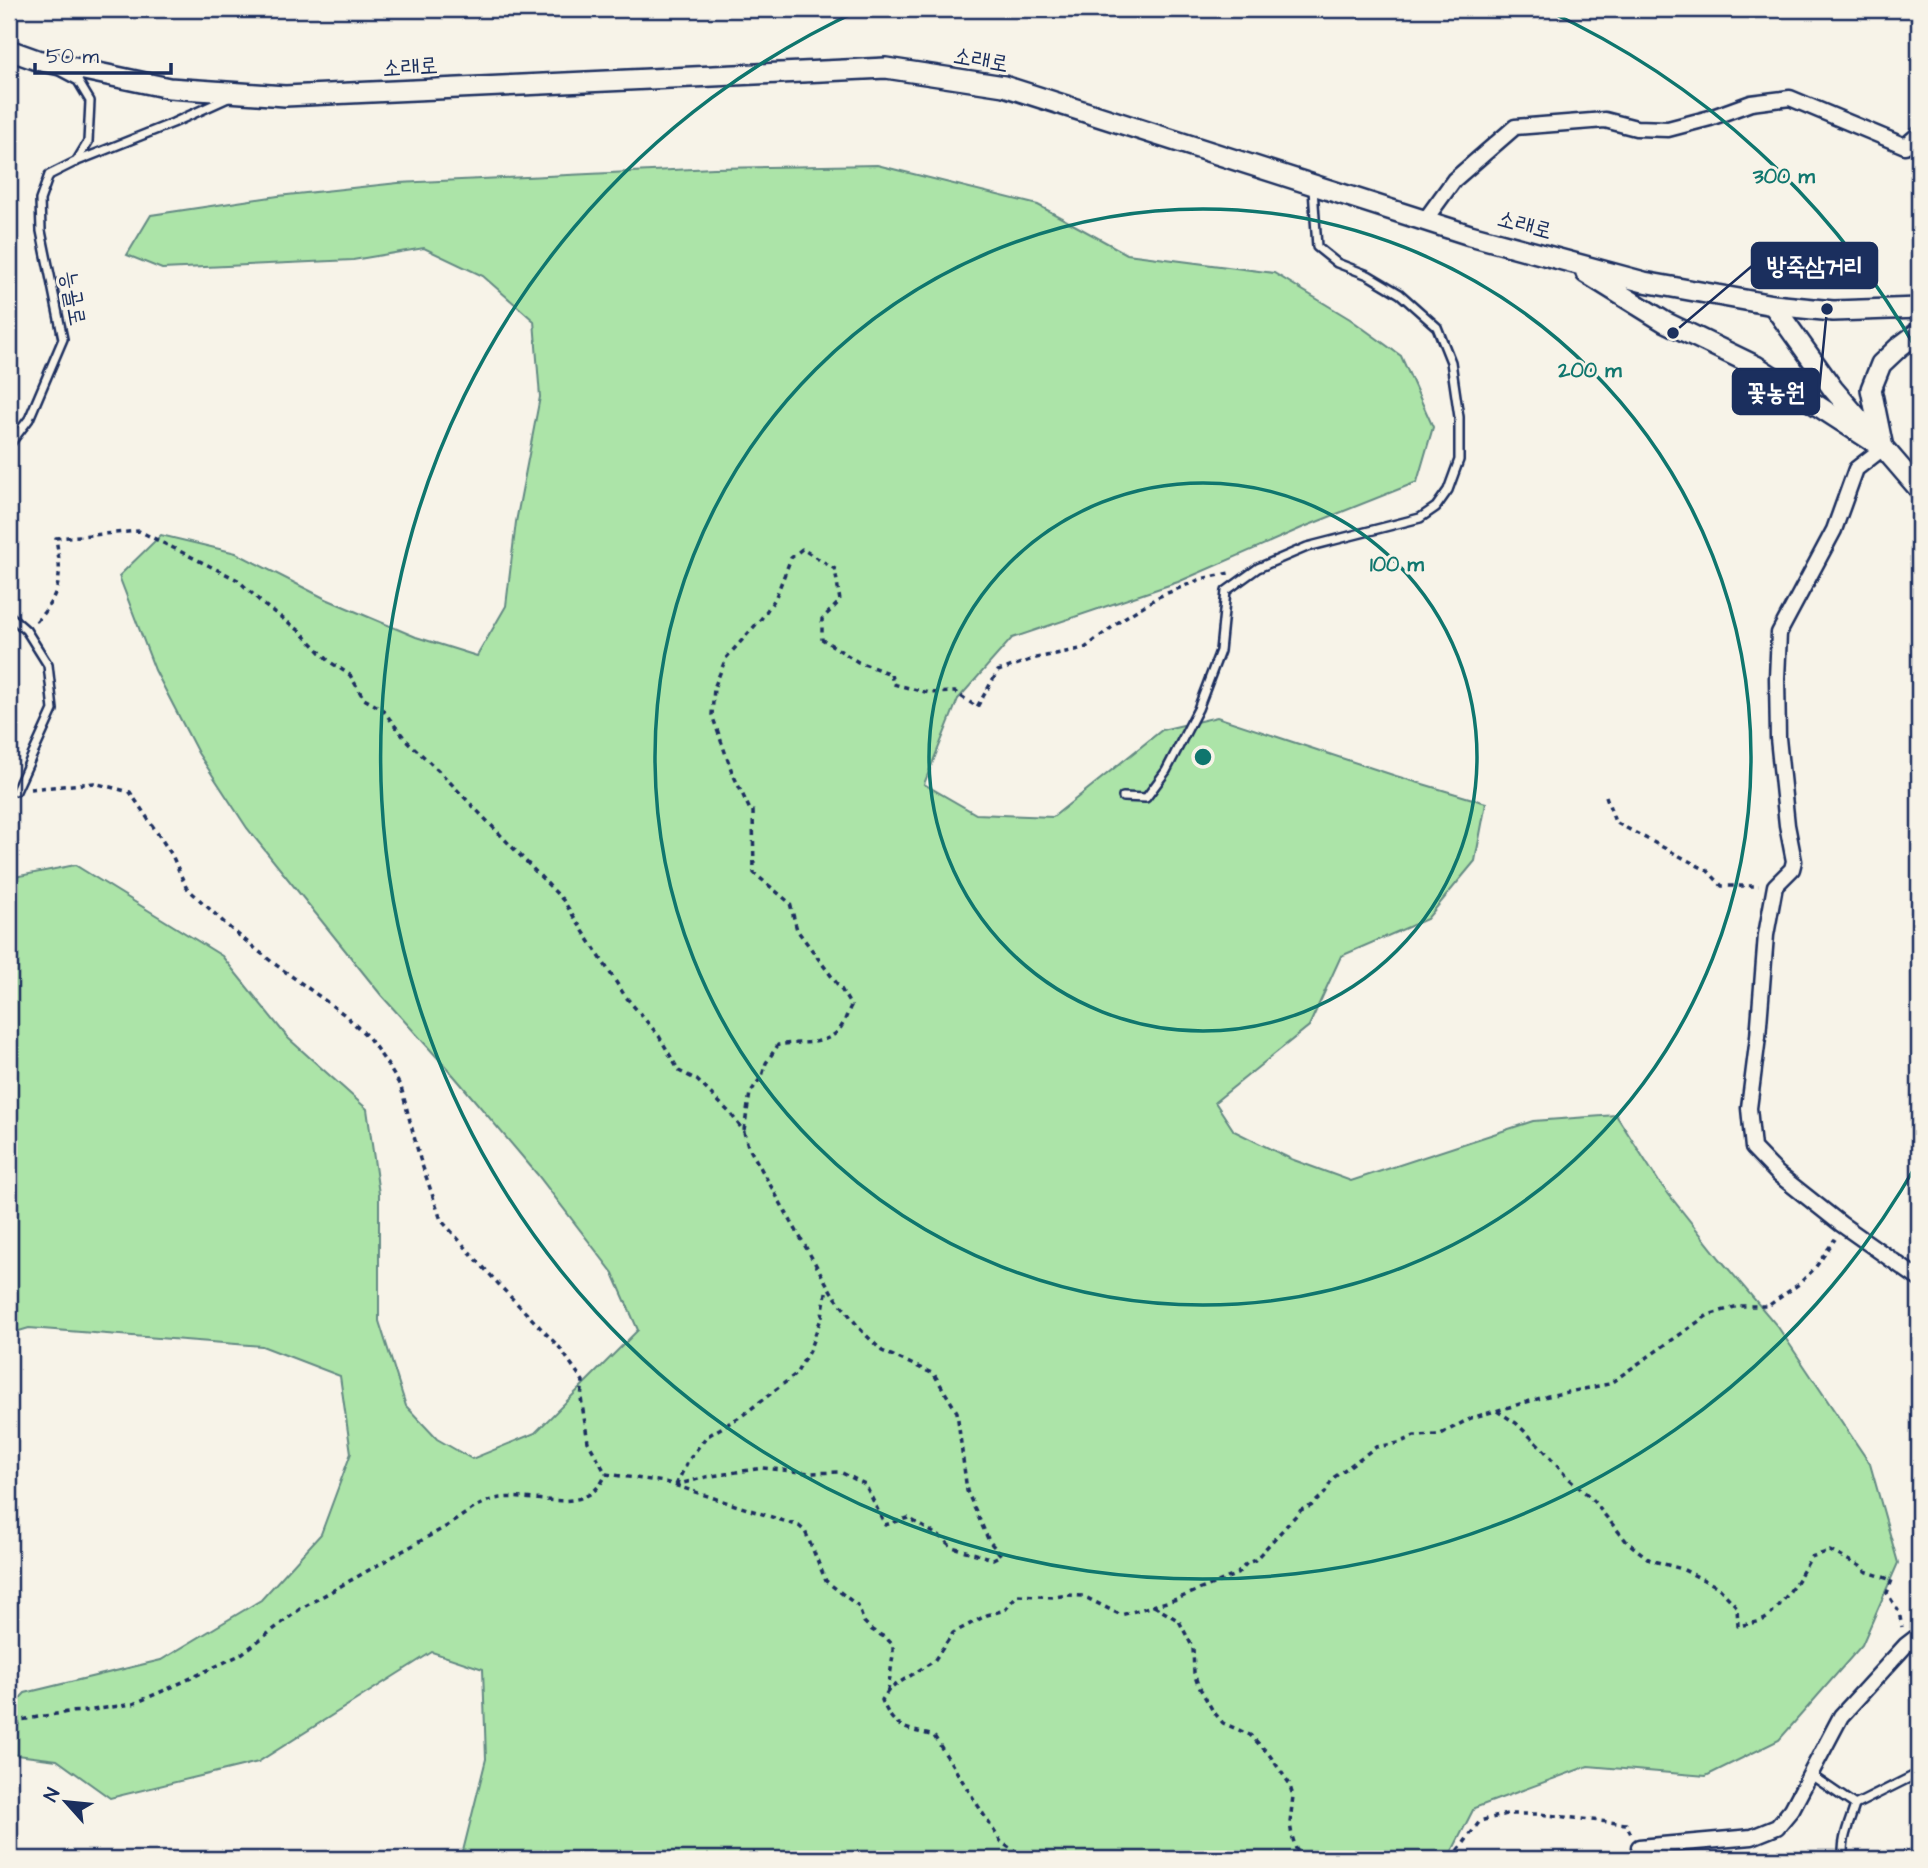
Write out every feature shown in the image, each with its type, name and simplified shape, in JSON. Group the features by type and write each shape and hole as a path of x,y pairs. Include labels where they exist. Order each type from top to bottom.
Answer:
{"main road":[{"name":"소래로","path":"9,50 37,60 169,88 299,95 886,68 1004,86 1469,234 1644,282 1773,305 1833,311 1919,307"},
{"path":"1566,261 1665,322 1756,366 1883,448"},
{"path":"1773,305 1833,389 1919,489"},
{"path":"1883,448 1871,389 1881,364 1919,332"}],"street":[{"path":"1425,220 1454,180 1515,127 1605,120 1636,128 1668,129 1751,103 1790,98 1905,146 1919,134"},
{"path":"1883,448 1856,469 1834,530 1779,633 1779,738 1787,825 1794,861 1792,869 1775,886 1766,935 1749,1108 1753,1147 1778,1174 1841,1224 1919,1279"},
{"path":"1639,1847 1752,1837 1777,1827 1792,1810 1841,1716 1906,1644 1919,1635"}],"lane":[{"path":"37,60 78,81 90,101 88,142 75,162"},
{"name":"능골로","path":"9,445 29,419 63,339 41,231 40,200 50,176 75,162 239,93"},
{"path":"1123,797 1146,798 1166,771 1198,709 1220,651 1226,591 1258,568 1307,547 1420,518 1436,507 1448,490 1459,460 1459,417 1451,362 1437,327 1400,294 1368,275 1337,263 1317,247 1312,184"},
{"path":"9,615 26,631 48,665 53,710 16,791"},
{"path":"1844,1859 1845,1834 1856,1805 1919,1773"},
{"path":"1810,1774 1856,1805"}],"path":[{"path":"26,631 38,621 58,591 60,563 56,538 139,531 238,579 264,605 300,631 330,662 350,675 364,699 382,709 406,740 563,900 625,996 659,1036 679,1071 697,1080 731,1114 744,1132 748,1146 827,1285 860,1329 882,1351 934,1374 957,1412 967,1491 989,1541 1001,1555 993,1559 952,1547 908,1518 885,1525 866,1484 840,1472 762,1468 676,1485"},
{"path":"744,1132 750,1093 778,1045 822,1041 839,1031 851,1006 797,930 790,903 754,873 753,811 750,810 732,772 712,715 714,688 726,657 761,619 775,599 790,558 802,549 835,569 840,601 822,618 822,639 858,662 891,674 893,684 929,693 955,692 977,707 998,671 1036,658 1085,649 1158,597 1201,579 1258,568"},
{"path":"16,791 94,783 130,792 172,855 186,887 230,928 345,1015 369,1038 401,1087 420,1158 441,1220 560,1348 583,1381 582,1398 588,1442 606,1474"},
{"path":"1606,796 1615,822 1708,871 1722,886 1775,886"},
{"path":"1026,1859 1001,1842 934,1736 898,1726 888,1716 882,1700 888,1691 934,1661 953,1633 1005,1609 1017,1595 1083,1596 1121,1615 1177,1599 1237,1574 1247,1563 1255,1560 1301,1510 1311,1506 1325,1493 1333,1478 1376,1447 1399,1443 1414,1436 1439,1435 1471,1418 1548,1396 1609,1384 1708,1315 1738,1306 1768,1307 1815,1268 1828,1251 1841,1224"},
{"path":"676,1485 688,1461 706,1437 743,1415 796,1374 809,1351 822,1316 827,1285"},
{"path":"1497,1411 1516,1423 1544,1450 1564,1475 1590,1497 1627,1542 1650,1560 1682,1569 1718,1587 1737,1607 1738,1626 1765,1619 1780,1603 1811,1557 1830,1551 1860,1566 1864,1571 1892,1580 1887,1593 1899,1612 1906,1644"},
{"path":"606,1474 676,1485 790,1522 805,1531 826,1581 858,1605 864,1622 892,1645 888,1691"},
{"path":"9,1733 21,1720 133,1704 240,1655 300,1609 469,1511 494,1499 574,1501 597,1489 606,1474"},
{"path":"1152,1606 1179,1621 1193,1648 1194,1673 1198,1685 1213,1711 1223,1723 1250,1735 1268,1753 1289,1783 1293,1796 1290,1823 1296,1849 1304,1859"},
{"path":"1452,1859 1480,1821 1507,1814 1539,1814 1626,1824 1639,1847"}],"green space":[{"path":"877,165 1038,205 1127,254 1274,273 1350,319 1401,356 1433,427 1417,482 1304,527 1178,582 1012,638 958,699 924,784 976,814 1053,817 1162,730 1217,717 1486,803 1475,861 1427,919 1341,956 1309,1026 1215,1102 1234,1131 1291,1159 1351,1181 1533,1121 1616,1115 1659,1182 1778,1327 1870,1464 1898,1563 1862,1645 1779,1740 1706,1776 1588,1766 1474,1808 1448,1859 461,1859 486,1759 483,1669 432,1652 258,1762 110,1798 57,1760 9,1754 9,1710 25,1693 161,1660 261,1600 321,1534 351,1453 340,1376 262,1346 29,1328 9,1334 9,878 75,865 222,956 288,1038 367,1109 379,1194 379,1321 406,1406 437,1439 472,1459 535,1433 638,1330 613,1273 537,1174 381,995 247,828 198,753 155,670 119,576 161,535 236,553 326,599 416,637 477,656 506,606 516,522 540,397 534,321 483,276 424,248 353,260 162,269 127,255 151,215 278,196 398,183 714,168"}],"place":[{"name":"꽃농원","path":"1827,309"},
{"name":"방죽삼거리","path":"1673,333"}]}
